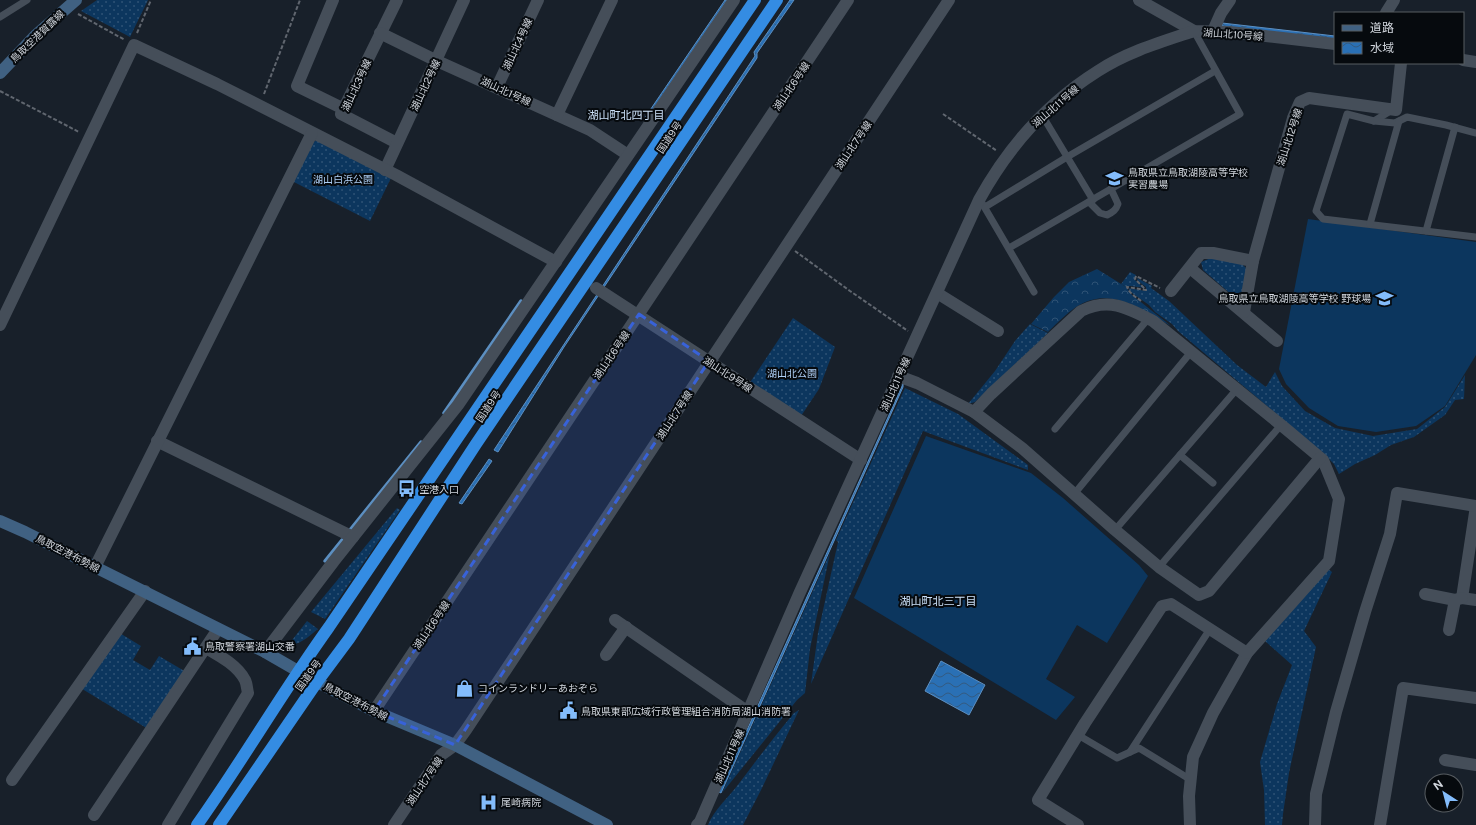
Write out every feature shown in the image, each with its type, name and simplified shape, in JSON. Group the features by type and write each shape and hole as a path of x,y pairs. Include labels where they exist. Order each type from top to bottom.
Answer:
{"highway":[{"name":"国道9号","path":"197,825 298,670 755,0"},
{"name":"国道9号","path":"219,825 317,682 349,640 481,437 777,0"}],"main road":[{"name":"鳥取空港賀露線","path":"0,73 31,39 76,0"},
{"name":"鳥取空港布勢線","path":"0,521 25,532 265,652 317,682 374,711 455,745 607,825"}],"street":[{"path":"333,0 297,86 344,109"},
{"name":"湖山北3号線","path":"397,0 341,114 397,143"},
{"name":"湖山北2号線","path":"385,170 437,61 464,0"},
{"name":"湖山北4号線","path":"497,87 538,0"},
{"path":"557,115 612,0"},
{"path":"265,652 458,405 734,0"},
{"name":"湖山北6号線","path":"374,711 848,0"},
{"name":"湖山北7号線","path":"394,825 441,755 455,745 466,730 786,244 949,0"},
{"name":"湖山北10号線","path":"1139,0 1194,31 1213,31 1334,44"},
{"path":"1213,31 1221,13 1230,0"},
{"path":"1387,12 1394,0"},
{"name":"湖山北11号線","path":"697,825 700,822 800,592 898,376 937,293 1006,156 1042,115 1074,88 1099,70 1124,57 1194,31"},
{"name":"湖山北1号線","path":"380,33 437,61 590,130 628,155"},
{"path":"0,324 133,44 216,84 385,170 556,262"},
{"path":"1464,60 1476,62"},
{"path":"1392,110 1396,110 1402,64"},
{"name":"湖山北12号線","path":"1244,312 1253,261 1293,118 1300,102 1309,98 1392,110"},
{"path":"95,567 157,440 312,133"},
{"path":"1171,291 1201,253 1213,253 1253,261"},
{"path":"1190,268 1277,340"},
{"name":"湖山北9号線","path":"596,288 861,460"},
{"path":"937,293 998,331"},
{"path":"974,412 1081,311 1091,306 1112,305 1130,309 1163,329 1323,460 1339,498 1329,561 1247,653 1213,713 1193,757 1188,796 1190,825"},
{"path":"898,376 917,383 974,412 1022,448 1159,567 1200,595 1209,591 1320,458"},
{"path":"157,440 354,537"},
{"path":"1315,825 1316,794 1336,712 1365,612 1390,534 1397,493 1476,506 1458,599 1449,630"},
{"path":"12,780 144,591"},
{"path":"1425,594 1476,600"},
{"path":"1078,825 1038,800 1078,735 1162,606 1171,604 1247,653"},
{"path":"615,620 748,712"},
{"path":"606,656 626,627"},
{"path":"94,815 218,629"},
{"path":"168,825 248,693 245,681 241,674 224,658 206,648"},
{"path":"1380,825 1403,688 1476,698"},
{"path":"1446,760 1476,764"}],"lane":[{"path":"0,17 27,0"},
{"path":"1009,248 1240,114 1194,31"},
{"path":"1034,292 982,203 1067,157 1215,71"},
{"path":"1374,121 1392,110"},
{"path":"1476,133 1407,117 1395,124 1374,121 1347,114 1316,210 1323,219 1476,237"},
{"path":"1042,115 1091,201 1100,213 1107,215 1116,210 1118,204 1111,189"},
{"path":"1370,224 1399,121"},
{"path":"1426,231 1455,127"},
{"path":"1055,429 1148,319"},
{"path":"1075,493 1191,352"},
{"path":"1115,530 1237,389"},
{"path":"1159,567 1281,425"},
{"path":"1180,455 1213,483"},
{"path":"1130,752 1210,629"},
{"path":"1078,735 1117,758 1138,748 1191,780"}],"path":[{"path":"66,8 133,44 151,0"},
{"path":"259,106 300,0"},
{"path":"0,91 89,138"},
{"path":"943,114 1006,156"},
{"path":"786,244 850,291 917,337"},
{"path":"1143,302 1132,295 1127,287 1146,290 1135,279 1136,276 1155,287 1171,291"}],"highlighted area":[{"path":"639,314 709,361 455,745 374,711"}],"green space":[{"path":"97,0 148,0 130,37 81,11"},
{"name":"湖山白浜公園","path":"318,140 392,176 370,221 292,181 313,142"},
{"name":"鳥取県立鳥取湖陵高等学校 野球場","path":"1308,219 1476,242 1476,355 1445,406 1416,426 1376,432 1338,426 1309,408 1286,384 1279,369"},
{"path":"1211,258 1242,264 1247,269 1242,292 1233,296 1203,270 1201,262"},
{"path":"1097,269 1126,287 1132,295 1171,326 1149,313 1125,302 1101,298 1088,301 1076,307 1048,332 1031,324 1069,282"},
{"path":"1130,272 1136,275 1135,280 1144,288 1131,286 1126,287 1121,284"},
{"path":"1137,278 1152,286 1151,288 1169,301 1237,365 1266,387 1275,372 1282,386 1305,411 1335,428 1373,436 1417,429 1445,407 1465,375 1464,399 1455,400 1445,415 1414,437 1391,445 1339,474 1334,464 1324,454 1178,331 1172,324 1132,293 1128,288 1146,291 1146,287 1138,281"},
{"name":"湖山北公園","path":"793,318 835,347 819,389 801,416 749,384"},
{"path":"1030,324 1048,333 975,402 968,404 995,371 1015,341"},
{"path":"905,388 958,414 1028,465 1028,470 923,431 811,684 818,633 838,542 836,540"},
{"path":"926,436 1031,473 1063,498 1139,565 1148,576 1107,643 1077,625 1046,679 1075,697 1056,720 854,598"},
{"path":"397,508 400,510 325,619 311,612"},
{"path":"830,553 810,649 805,693 797,700 722,793"},
{"path":"1328,569 1332,572 1304,631 1316,647 1289,773 1282,825 1265,825 1264,790 1260,762 1277,704 1292,665 1265,641"},
{"path":"307,621 318,629 301,642 289,644"},
{"path":"118,632 141,646 133,660 150,670 159,656 186,672 148,729 79,687"},
{"path":"799,710 743,825 708,825 717,809 737,786 794,713"}],"water":[{"path":"725,0 727,0 645,121 644,119"},
{"path":"790,0 794,0 757,53 757,58 564,347 498,452 494,450 755,56 754,52"},
{"path":"1222,23 1334,36 1334,39 1222,26"},
{"path":"903,384 903,387 721,793 719,792"},
{"path":"489,459 492,461 462,504 459,503"},
{"path":"941,661 985,685 969,715 925,691"}],"waterway":[{"path":"444,413 521,301"},
{"path":"350,530 421,442"},
{"path":"325,561 342,540"}],"place":[{"name":"鳥取県立鳥取湖陵高等学校 実習農場","path":"1115,178"},
{"name":"鳥取県立鳥取湖陵高等学校 野球場","path":"1384,298"},
{"name":"空港入口","path":"406,489"},
{"name":"鳥取警察署湖山交番","path":"192,646"},
{"name":"コインランドリーあおぞら","path":"465,688"},
{"name":"鳥取県東部広域行政管理組合消防局湖山消防署","path":"568,711"},
{"name":"尾崎病院","path":"488,802"}],"district":[{"name":"湖山町北四丁目","path":"626,115"},
{"name":"湖山町北三丁目","path":"938,601"}]}
